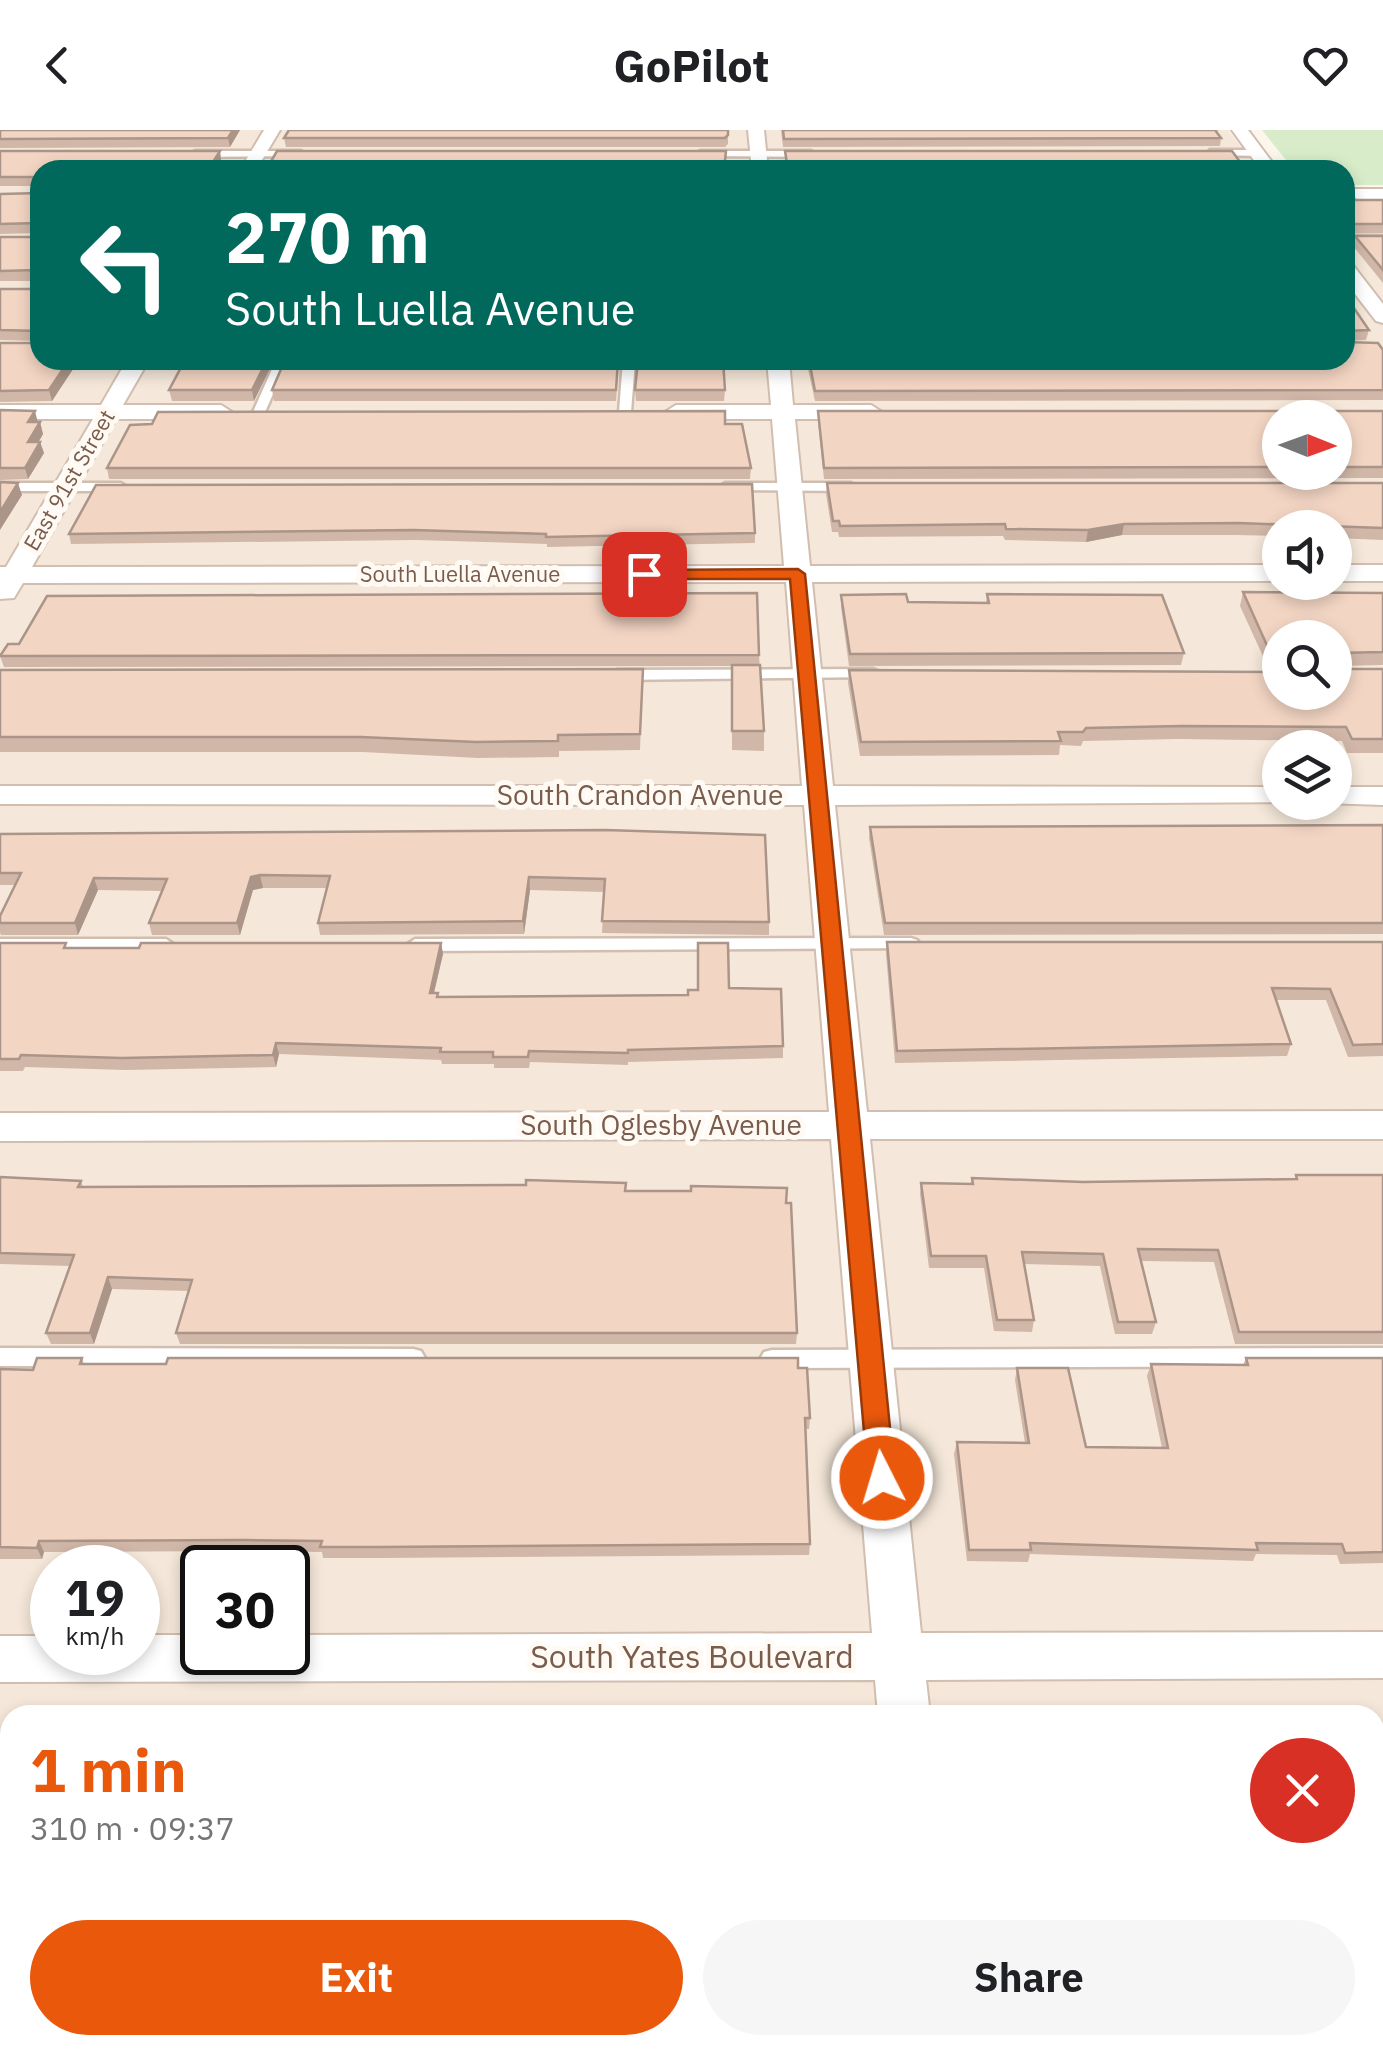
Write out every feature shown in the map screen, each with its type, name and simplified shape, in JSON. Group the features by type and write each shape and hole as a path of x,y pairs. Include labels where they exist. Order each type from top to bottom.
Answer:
{"street":[{"path":"254,160 272,130"},
{"path":"756,130 759,160"},
{"path":"1240,130 1263,160"},
{"path":"1355,194 1383,194"},
{"path":"1355,288 1383,288"},
{"path":"1355,290 1383,318"},
{"name":"East 91st Street","path":"0,600 7,575 65,487 132,370"},
{"path":"779,370 903,1705"},
{"path":"0,412 269,412"},
{"path":"634,412 890,412"},
{"path":"1352,573 1383,573"},
{"name":"South Luella Avenue","path":"7,575 1262,574"},
{"name":"South Crandon Avenue","path":"0,796 1262,796"},
{"path":"1352,796 1383,796"},
{"name":"South Oglesby Avenue","path":"0,1127 1383,1124"},
{"name":"South Yates Boulevard","path":"0,1658 1383,1655"}],"lane":[{"path":"1196,153 1258,153"},
{"path":"178,154 234,160"},
{"path":"270,160 320,154"},
{"path":"696,154 743,160"},
{"path":"774,160 819,154"},
{"path":"1355,239 1383,238"},
{"path":"269,412 280,370"},
{"path":"629,370 634,412"},
{"path":"0,487 136,487"},
{"path":"718,487 859,487"},
{"path":"592,675 882,674"},
{"path":"393,945 934,944"},
{"path":"0,945 177,945"},
{"path":"752,1359 1383,1356"},
{"path":"0,1357 435,1358"}],"shaded area":[{"path":"0,130 1228,130 1251,160 30,160 30,370 1355,370 1355,198 1383,198 1383,1705 0,1705"}],"green space":[{"path":"1262,130 1383,130 1383,185 1355,185 1355,160 1286,160"}],"building":[{"path":"0,130 233,130 228,138 0,139"},
{"path":"289,130 728,130 728,135 284,138"},
{"path":"783,130 1215,130 1221,138 784,139"},
{"path":"0,151 220,151 214,160 30,160 30,177 0,177"},
{"path":"277,151 726,151 725,160 272,160"},
{"path":"785,151 1232,151 1239,160 786,160"},
{"path":"30,193 30,223 0,224 0,194"},
{"path":"1355,200 1383,200 1383,224 1355,224"},
{"path":"1355,236 1383,236 1383,270"},
{"path":"0,237 30,237 30,270 0,271"},
{"path":"0,289 30,289 30,331 0,330"},
{"path":"1355,310 1369,330 1355,331"},
{"path":"1355,342 1378,343 1383,350 1383,390 815,391 811,370 1355,370"},
{"path":"0,343 30,343 30,370 62,370 49,390 0,391"},
{"path":"180,370 262,370 252,390 169,390"},
{"path":"281,370 617,370 616,390 272,390"},
{"path":"637,370 724,370 725,390 635,390"},
{"path":"0,410 35,411 28,422 40,422 28,442 40,442 25,468 0,468"},
{"path":"725,411 725,424 742,424 751,468 107,468 130,425 152,424 158,412"},
{"path":"818,411 1262,411 1262,467 824,468"},
{"path":"1352,411 1383,411 1383,467 1352,467"},
{"path":"0,482 18,483 0,512"},
{"path":"827,483 1262,483 1262,490 1352,490 1352,483 1383,483 1383,528 1352,527 1352,510 1262,510 1262,524 1124,524 1088,530 1006,529 1005,524 840,526 839,521 833,521"},
{"path":"752,484 755,533 546,537 414,530 69,534 96,485"},
{"path":"1243,592 1262,592 1262,600 1352,600 1352,593 1383,593 1383,652 1352,653 1352,620 1262,620 1262,634"},
{"path":"757,593 759,655 0,656 8,644 19,644 47,596"},
{"path":"906,594 908,602 989,603 987,594 1162,595 1184,653 850,654 841,595"},
{"path":"732,665 760,665 764,731 732,731"},
{"path":"643,669 640,734 476,742 361,737 0,737 0,670"},
{"path":"1352,669 1383,669 1383,739 1352,739 1352,730 1346,727 1181,726 1086,728 1083,732 1058,732 1061,741 861,742 849,670 1262,672 1262,710 1352,710"},
{"path":"1383,825 1383,923 885,923 870,827"},
{"path":"605,830 765,835 769,922 602,921 605,879 529,877 523,921 318,923 330,876 260,875 251,877 237,923 149,923 167,879 94,878 75,923 0,923 21,873 0,873 0,834"},
{"path":"887,942 1383,942 1383,1044 1353,1045 1330,989 1272,988 1291,1044 897,1051"},
{"path":"0,943 139,948 141,943 441,943 430,993 438,993 437,997 688,995 688,990 698,990 698,943 728,943 729,988 781,989 783,1046 628,1053 529,1051 528,1057 493,1057 493,1052 440,1052 441,1048 276,1043 273,1055 21,1055 19,1059 0,1059"},
{"path":"1296,1175 1383,1175 1383,1332 1239,1332 1218,1250 1138,1249 1156,1322 1118,1322 1103,1254 1022,1252 1034,1320 997,1320 986,1256 931,1256 921,1183 973,1184 972,1178 1083,1182 1297,1179"},
{"path":"0,1177 81,1181 78,1187 526,1185 526,1180 626,1183 625,1191 691,1191 691,1186 787,1188 797,1333 176,1333 192,1280 108,1277 90,1333 46,1333 74,1255 0,1253"},
{"path":"37,1358 82,1358 80,1364 166,1364 168,1358 798,1358 798,1368 807,1368 810,1544 320,1547 322,1541 244,1540 39,1541 30,1548 0,1547 0,1369 33,1370"},
{"path":"1246,1358 1383,1358 1383,1552 1345,1553 1342,1544 1256,1543 1258,1550 1030,1543 1031,1550 969,1550 957,1442 1029,1443 1017,1368 1068,1368 1086,1447 1168,1448 1151,1364 1248,1365"}],"route":[{"path":"644,574 798,574 882,1478"}]}
